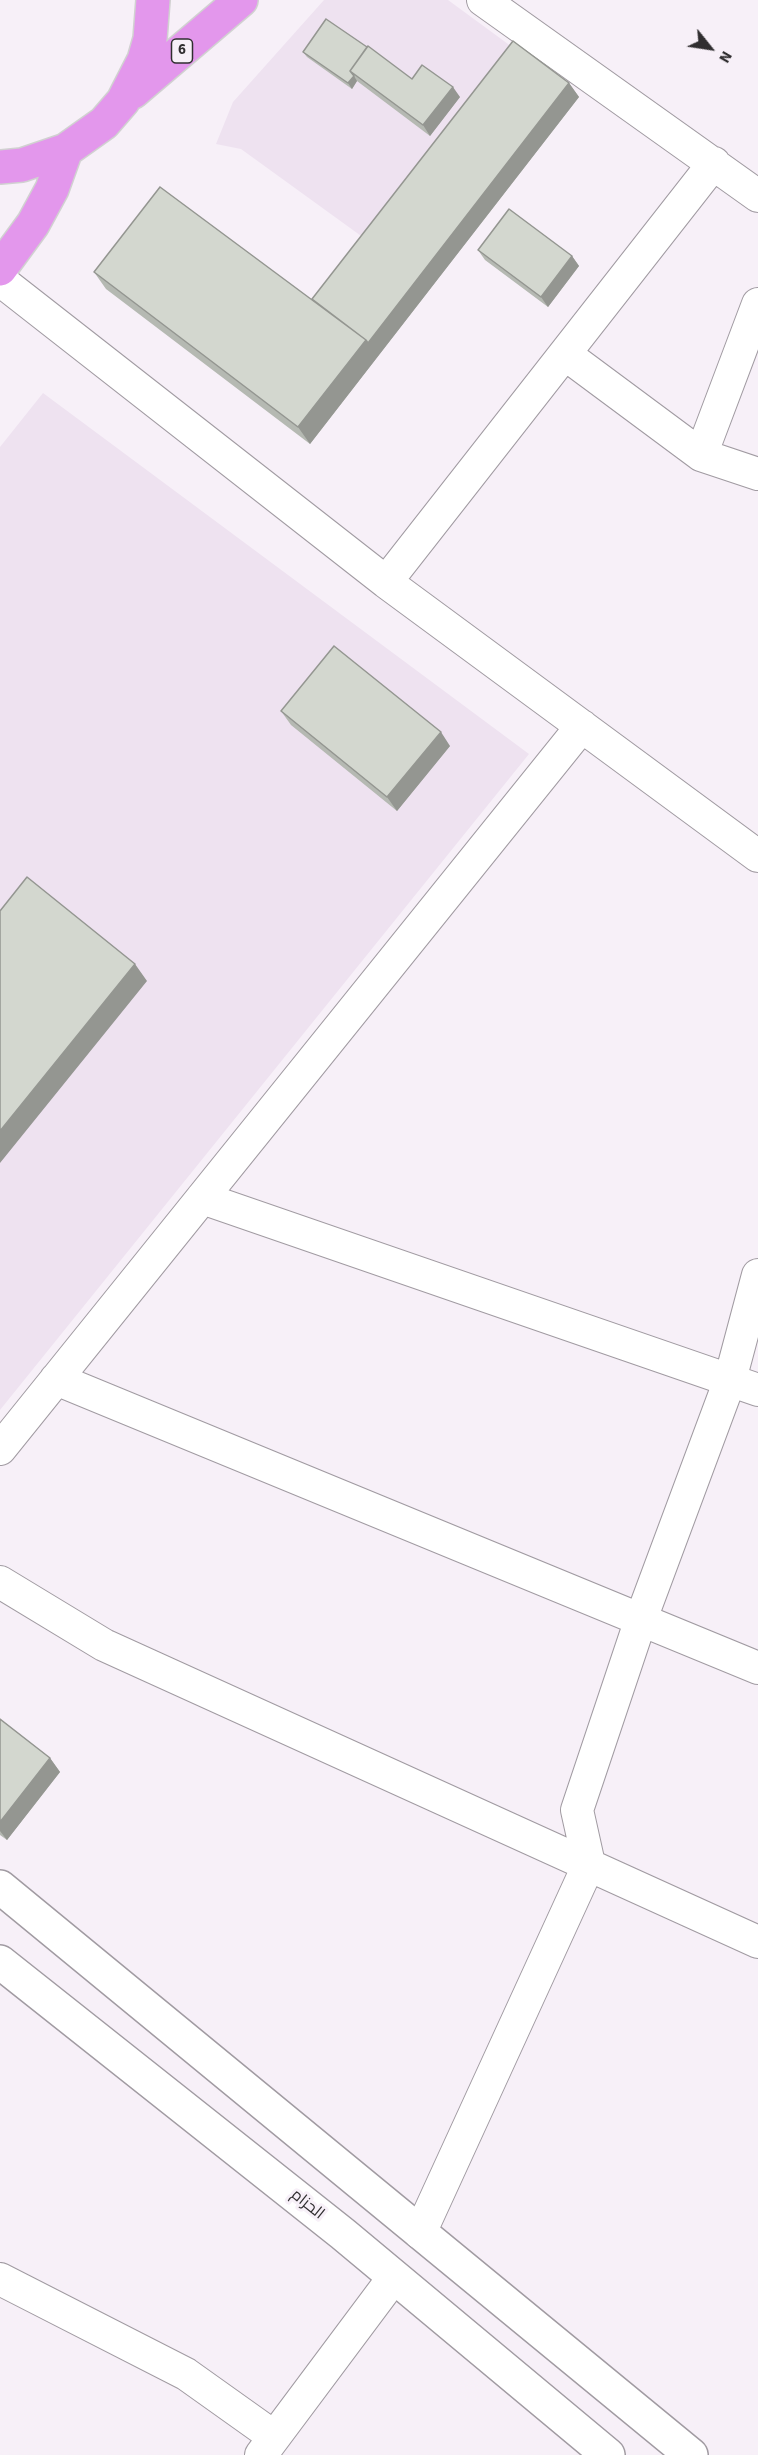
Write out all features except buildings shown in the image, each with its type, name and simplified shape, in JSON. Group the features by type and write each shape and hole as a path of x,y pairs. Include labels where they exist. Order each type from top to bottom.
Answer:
{"highway":[{"path":"0,167 22,165 66,150 104,123 123,101 144,60 150,39 153,0"},
{"name":"6","path":"123,101 241,0"},
{"path":"0,269 33,224 52,189 66,150"}],"main road":[{"path":"0,1887 691,2455"},
{"name":"الحزام","path":"0,1962 394,2277 608,2455"}],"street":[{"path":"483,0 758,196"},
{"path":"386,582 714,163"},
{"path":"0,280 386,582 758,856"},
{"path":"701,455 758,304"},
{"path":"566,354 701,455 758,474"},
{"path":"0,1449 582,726"},
{"path":"202,1198 744,1385"},
{"path":"420,2233 589,1864 577,1810 641,1619 744,1385 758,1275"},
{"path":"56,1379 758,1668"},
{"path":"0,1582 104,1645 758,1942"},
{"path":"0,2279 186,2374 267,2446 394,2277"}],"shaded area":[{"path":"324,0 448,0 523,55 375,246 241,149 216,144 233,102"},
{"path":"43,393 529,754 0,1410 0,447"}]}
